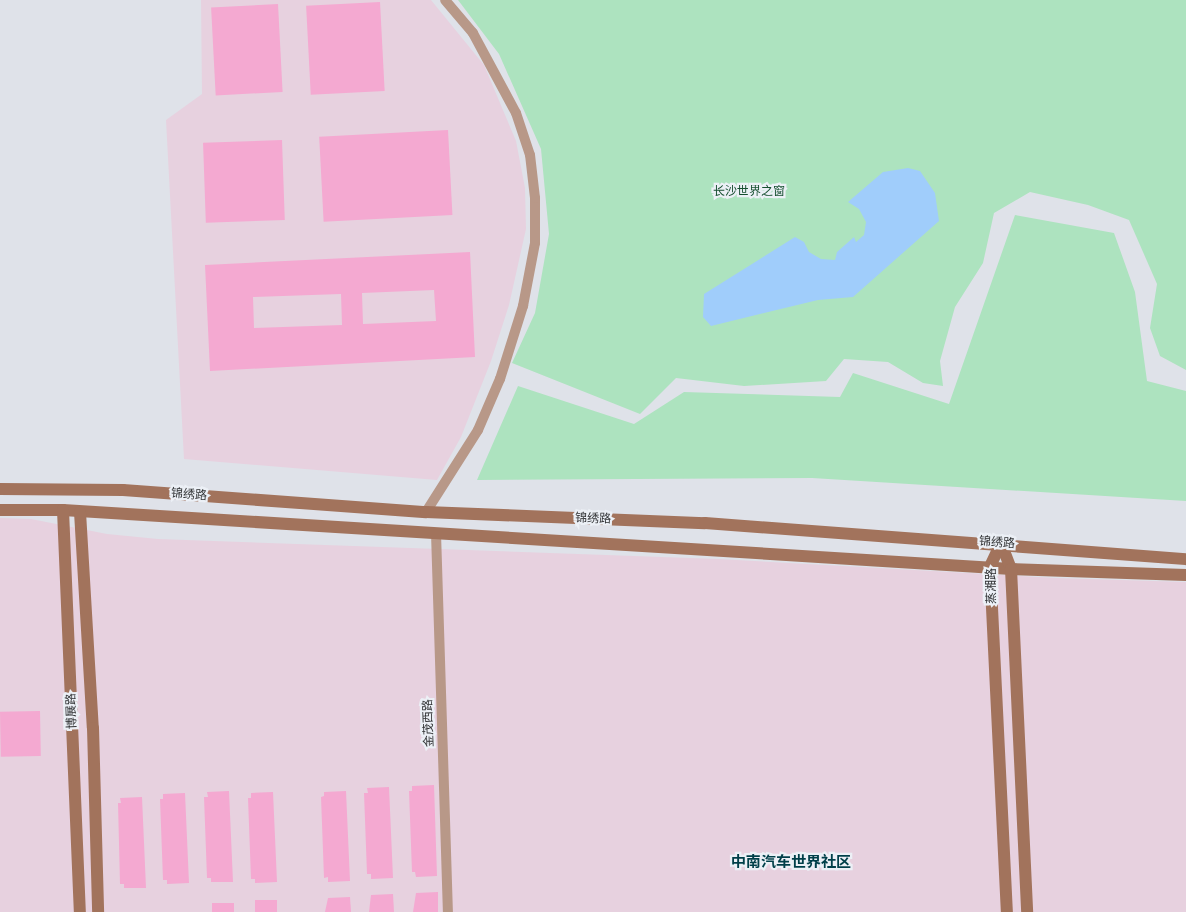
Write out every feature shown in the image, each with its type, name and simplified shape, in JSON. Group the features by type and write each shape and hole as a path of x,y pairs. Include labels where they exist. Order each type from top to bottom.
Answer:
{"main road":[{"name":"锦绣路","path":"0,489 123,490 426,512 705,523 1001,542 1186,559"},
{"name":"锦绣路","path":"0,510 63,510 1011,569 1186,575"},
{"name":"博展路","path":"63,510 80,912"},
{"name":"博展路","path":"80,512 93,728 98,912"},
{"name":"蒸湘路","path":"1001,542 990,567 1007,912"},
{"name":"蒸湘路","path":"1001,542 1011,569 1027,912"}],"street":[{"path":"426,512 478,430 500,379 523,306 535,243 536,198 530,155 516,113 473,33 445,0"},
{"name":"金茂西路","path":"436,533 448,912"}],"shaded area":[{"path":"201,0 431,0 484,65 516,141 525,188 526,229 509,305 491,361 461,437 437,480 184,459 166,120 202,94"},
{"path":"0,518 31,519 107,534 158,539 718,559 1056,578 1186,582 1186,912 0,912"}],"green space":[{"name":"长沙世界之窗","path":"458,0 1186,0 1186,370 1160,356 1150,328 1157,284 1129,220 1088,205 1030,192 994,213 983,263 955,307 940,361 943,386 923,383 888,362 844,359 826,381 744,386 676,378 640,414 512,363 535,313 549,234 541,149 499,54"},
{"path":"1015,215 1114,233 1135,292 1147,381 1186,391 1186,501 812,478 477,480 518,386 634,424 684,392 840,397 853,373 949,404"}],"water":[{"path":"908,168 920,171 935,193 939,221 853,297 818,300 711,326 703,317 704,294 795,237 804,242 809,252 821,259 835,260 837,252 854,237 856,242 864,235 866,222 859,209 848,202 883,172"}],"building":[{"path":"380,2 385,91 311,95 306,6"},
{"path":"278,4 283,92 216,95 211,8"},
{"path":"448,130 452,215 324,222 319,137"},
{"path":"282,140 285,220 206,223 203,143"},
{"path":"470,252 475,357 210,371 205,265","holes":["434,290 436,321 363,324 362,293","341,294 342,325 254,328 253,297"]},
{"path":"40,711 41,756 1,757 0,712"},
{"path":"434,785 437,876 416,877 415,872 412,872 409,791 412,791 412,786"},
{"path":"389,787 393,878 371,879 371,874 367,874 364,793 368,793 367,788"},
{"path":"229,791 233,882 211,882 211,878 207,878 204,797 208,797 207,792"},
{"path":"346,791 350,881 328,882 328,877 324,878 321,797 324,796 324,792"},
{"path":"273,792 277,882 255,883 255,879 251,879 248,798 251,798 251,793"},
{"path":"185,793 189,883 167,884 167,880 163,880 160,799 163,799 163,794"},
{"path":"142,797 146,888 124,888 124,884 120,884 118,803 121,803 120,798"},
{"path":"438,892 438,912 413,912 416,893"},
{"path":"393,894 394,912 369,912 371,895"},
{"path":"350,897 351,912 325,912 328,898"},
{"path":"255,900 277,900 277,912 255,912"},
{"path":"212,903 234,903 234,912 212,912"}],"district":[{"name":"中南汽车世界社区","path":"791,862"}]}
